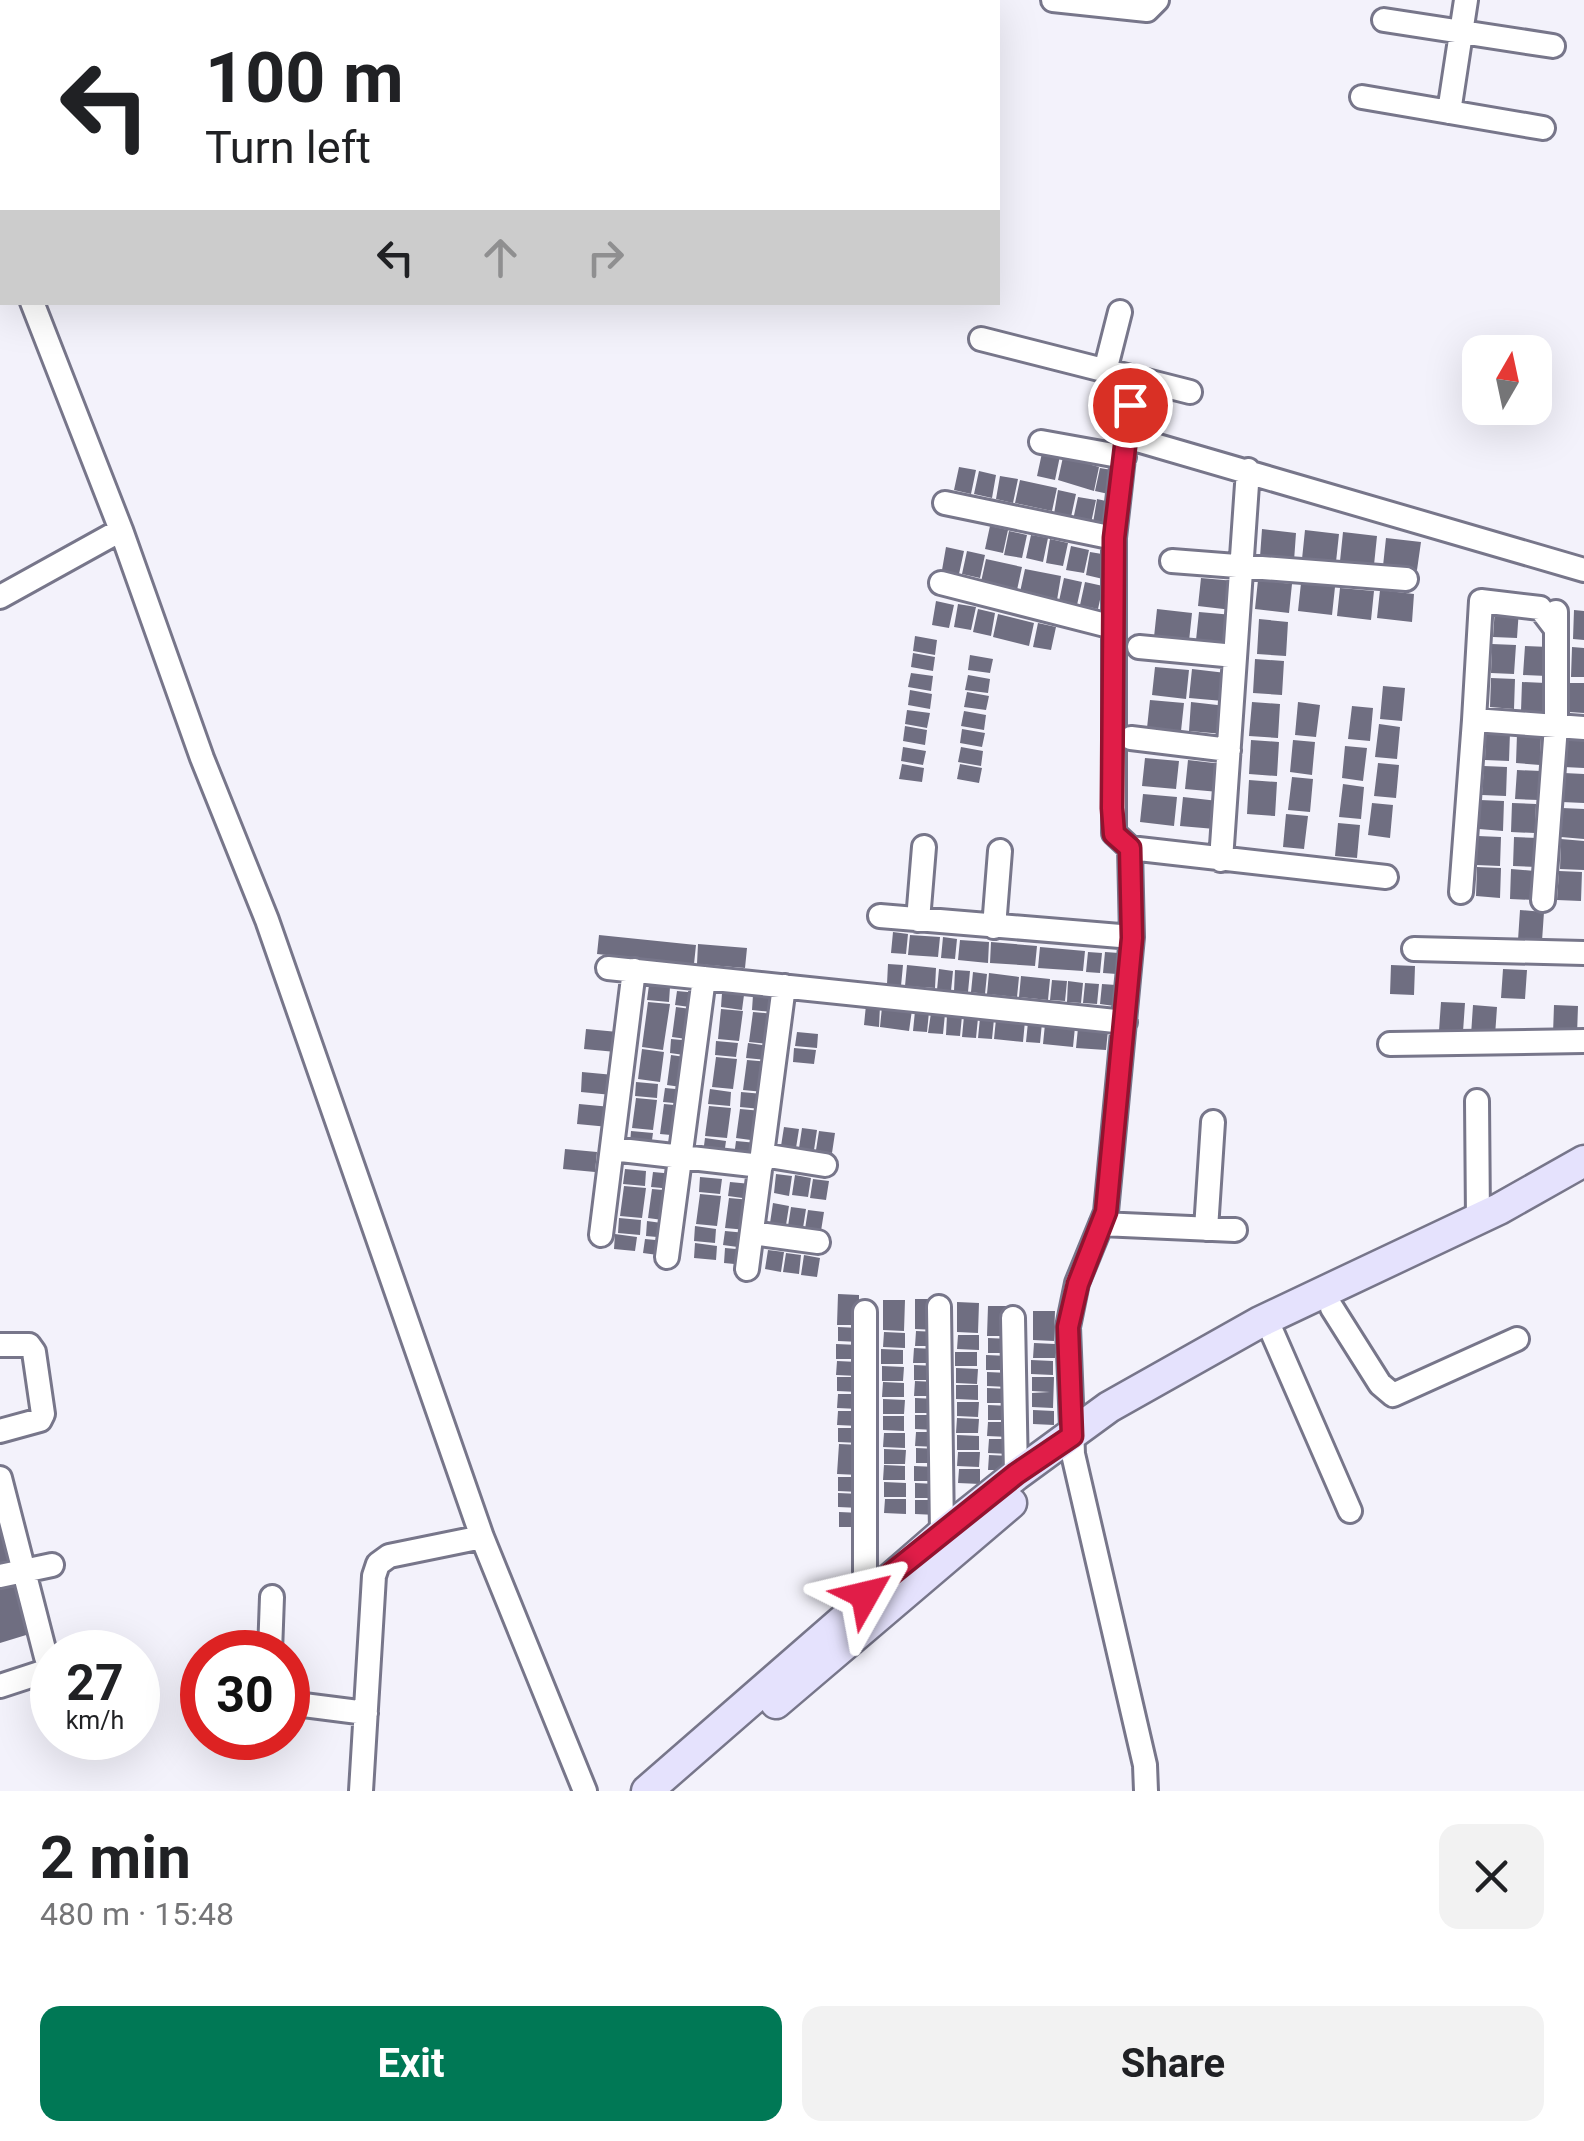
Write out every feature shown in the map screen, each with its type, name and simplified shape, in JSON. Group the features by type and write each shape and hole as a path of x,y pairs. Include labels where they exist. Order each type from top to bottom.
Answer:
{"street":[{"path":"1052,0 1148,10 1157,0"},
{"path":"1449,112 1466,0"},
{"path":"1384,20 1552,46"},
{"path":"1362,96 1543,128"},
{"path":"33,305 121,530 202,758 267,920 482,1537 585,1791"},
{"path":"1105,371 1120,312"},
{"path":"981,340 1190,392"},
{"path":"1132,378 1114,538 1114,834 1130,848 1386,878"},
{"path":"1040,442 1126,442 1248,470 1584,570"},
{"path":"1221,860 1248,470"},
{"path":"944,503 1114,538"},
{"path":"0,597 121,530"},
{"path":"1172,561 1406,580"},
{"path":"941,582 1112,627"},
{"path":"1461,892 1480,601 1540,608 1556,620 1556,726 1543,900"},
{"path":"1139,647 1236,656"},
{"path":"1474,720 1584,728"},
{"path":"1132,738 1229,750"},
{"path":"918,920 924,847"},
{"path":"1130,848 1132,938 1106,1212 1078,1284 1068,1327 1072,1445 1145,1764 1146,1791"},
{"path":"994,927 1000,851"},
{"path":"880,916 1132,938"},
{"path":"1414,949 1584,953"},
{"path":"608,968 1124,1022"},
{"path":"601,1236 634,970"},
{"path":"667,1256 704,978"},
{"path":"747,1269 784,986"},
{"path":"1390,1044 1584,1041"},
{"path":"1477,1101 1478,1220"},
{"path":"1206,1228 1213,1122"},
{"path":"612,1148 825,1164"},
{"path":"646,1791 1028,1487 1109,1407 1260,1322 1478,1220 1584,1162"},
{"path":"667,1791 874,1606 942,1534 1016,1474 1272,1332 1448,1255 1584,1175"},
{"path":"1101,1224 1235,1230"},
{"path":"752,1233 818,1242"},
{"path":"939,1307 942,1534"},
{"path":"1332,1308 1380,1384 1393,1396 1516,1338"},
{"path":"866,1312 874,1606"},
{"path":"1013,1318 1016,1474"},
{"path":"1272,1332 1350,1511"},
{"path":"0,1346 28,1345 34,1352 42,1414 40,1420 0,1431"},
{"path":"0,1478 41,1630"},
{"path":"361,1791 374,1576 378,1564 389,1556 482,1537"},
{"path":"0,1576 52,1565"},
{"path":"271,1630 272,1597"},
{"path":"0,1672 30,1665"},
{"path":"0,1686 30,1671"},
{"path":"310,1706 366,1713"}],"building":[{"path":"1042,453 1060,456 1055,480 1037,476"},
{"path":"1063,457 1099,467 1094,491 1058,480"},
{"path":"959,467 976,470 971,494 954,490"},
{"path":"1100,468 1118,471 1113,495 1095,491"},
{"path":"979,471 996,475 992,498 974,494"},
{"path":"1000,476 1018,479 1013,503 996,499"},
{"path":"1020,480 1057,488 1052,511 1015,503"},
{"path":"1058,490 1076,494 1071,517 1054,514"},
{"path":"1078,497 1096,500 1091,523 1073,520"},
{"path":"1097,499 1115,503 1110,526 1093,523"},
{"path":"990,526 1008,530 1003,553 985,549"},
{"path":"1262,529 1296,533 1294,561 1260,557"},
{"path":"1305,530 1339,534 1336,562 1302,559"},
{"path":"1009,531 1027,535 1022,558 1004,555"},
{"path":"1343,532 1377,536 1374,565 1340,561"},
{"path":"1031,535 1048,538 1043,562 1026,558"},
{"path":"1386,538 1421,542 1417,570 1383,566"},
{"path":"1050,539 1068,543 1063,566 1046,563"},
{"path":"1071,546 1089,550 1084,573 1066,570"},
{"path":"946,547 964,551 959,574 942,570"},
{"path":"967,551 985,555 980,578 962,574"},
{"path":"1090,552 1108,555 1103,579 1086,575"},
{"path":"986,559 1022,567 1017,590 981,582"},
{"path":"1025,569 1061,576 1057,600 1020,592"},
{"path":"1064,578 1082,582 1077,605 1059,601"},
{"path":"1201,578 1235,581 1232,610 1198,606"},
{"path":"1258,580 1292,584 1289,613 1255,609"},
{"path":"1085,582 1103,586 1098,609 1080,605"},
{"path":"1301,583 1335,587 1332,615 1298,611"},
{"path":"1340,588 1374,591 1371,620 1337,616"},
{"path":"1380,590 1414,594 1412,622 1377,618"},
{"path":"936,601 954,605 949,628 932,625"},
{"path":"958,604 976,607 971,630 954,627"},
{"path":"1495,608 1519,609 1517,638 1493,637"},
{"path":"978,609 995,613 991,636 973,632"},
{"path":"1157,609 1192,613 1189,641 1154,637"},
{"path":"1574,610 1584,611 1584,640 1573,639"},
{"path":"1199,612 1233,615 1230,644 1196,640"},
{"path":"998,614 1034,623 1029,646 993,637"},
{"path":"1259,619 1288,622 1286,656 1257,654"},
{"path":"1038,623 1056,627 1051,650 1033,647"},
{"path":"915,636 937,640 935,655 913,651"},
{"path":"1492,644 1516,645 1514,674 1491,673"},
{"path":"1525,646 1549,647 1547,676 1523,675"},
{"path":"1572,647 1584,648 1584,677 1571,677"},
{"path":"913,653 935,657 933,671 911,667"},
{"path":"970,655 993,659 990,673 968,670"},
{"path":"1255,659 1284,661 1282,695 1253,693"},
{"path":"1155,667 1189,670 1186,699 1152,695"},
{"path":"1192,669 1226,673 1223,701 1189,698"},
{"path":"911,673 933,676 931,691 908,687"},
{"path":"968,675 990,679 988,693 965,690"},
{"path":"1491,678 1515,679 1514,709 1490,707"},
{"path":"1522,682 1546,683 1544,713 1521,711"},
{"path":"1570,683 1584,683 1584,713 1569,712"},
{"path":"1383,686 1405,688 1402,721 1380,719"},
{"path":"910,690 932,694 930,709 908,705"},
{"path":"967,692 989,696 986,710 964,707"},
{"path":"1150,700 1184,703 1181,731 1147,728"},
{"path":"1191,702 1226,706 1223,734 1189,731"},
{"path":"1252,702 1280,704 1278,738 1249,736"},
{"path":"1298,702 1320,705 1316,737 1295,735"},
{"path":"1352,706 1373,708 1370,741 1348,739"},
{"path":"907,710 930,713 927,728 905,724"},
{"path":"964,711 986,715 984,730 961,726"},
{"path":"1379,724 1400,727 1397,759 1375,757"},
{"path":"905,726 927,730 925,745 903,741"},
{"path":"962,729 985,733 982,747 960,743"},
{"path":"1486,731 1510,732 1509,761 1485,760"},
{"path":"1517,734 1541,736 1540,765 1516,763"},
{"path":"1566,738 1584,739 1584,768 1564,767"},
{"path":"1251,740 1279,742 1277,776 1249,774"},
{"path":"1293,740 1315,742 1312,775 1290,772"},
{"path":"1345,746 1367,748 1363,781 1342,778"},
{"path":"903,747 926,751 923,765 901,761"},
{"path":"961,747 983,751 981,766 958,762"},
{"path":"1145,758 1179,761 1176,789 1142,786"},
{"path":"1188,760 1222,764 1219,792 1185,789"},
{"path":"1378,763 1399,765 1396,798 1374,796"},
{"path":"902,764 924,768 922,782 899,779"},
{"path":"960,764 982,768 979,783 957,779"},
{"path":"1484,766 1507,767 1506,796 1482,795"},
{"path":"1517,770 1541,771 1539,800 1515,799"},
{"path":"1564,773 1584,774 1584,803 1562,802"},
{"path":"1292,777 1313,779 1310,812 1288,810"},
{"path":"1249,780 1277,782 1275,816 1247,814"},
{"path":"1343,784 1364,787 1361,819 1339,817"},
{"path":"1143,794 1177,797 1174,826 1140,822"},
{"path":"1183,797 1218,801 1215,829 1180,826"},
{"path":"1480,800 1504,801 1503,831 1479,829"},
{"path":"1372,803 1393,805 1390,838 1368,835"},
{"path":"1512,803 1536,804 1535,833 1511,832"},
{"path":"1562,808 1584,809 1584,839 1561,837"},
{"path":"1286,814 1308,816 1304,849 1283,847"},
{"path":"1338,823 1360,825 1357,858 1335,856"},
{"path":"1478,836 1501,837 1500,866 1476,865"},
{"path":"1514,837 1538,838 1537,867 1513,866"},
{"path":"1561,839 1584,841 1584,870 1560,869"},
{"path":"1477,867 1501,868 1500,898 1476,896"},
{"path":"1511,869 1535,871 1534,900 1510,899"},
{"path":"1559,871 1582,872 1581,901 1557,900"},
{"path":"1520,910 1544,912 1542,941 1518,940"},
{"path":"893,932 908,934 906,954 891,953"},
{"path":"599,935 696,945 694,964 597,954"},
{"path":"910,935 940,937 938,957 908,955"},
{"path":"943,937 957,939 955,959 941,958"},
{"path":"960,940 989,942 988,963 958,960"},
{"path":"991,942 1037,946 1035,966 990,963"},
{"path":"698,944 747,948 745,968 697,964"},
{"path":"1040,947 1085,951 1083,971 1038,968"},
{"path":"1088,952 1102,953 1100,973 1086,972"},
{"path":"1105,952 1119,953 1117,974 1103,973"},
{"path":"888,964 903,965 901,986 887,984"},
{"path":"907,965 936,968 935,988 905,986"},
{"path":"1391,965 1415,966 1414,995 1390,994"},
{"path":"939,969 953,971 951,991 937,990"},
{"path":"1503,969 1527,970 1525,999 1501,998"},
{"path":"955,970 970,971 968,992 954,991"},
{"path":"973,972 987,974 985,994 971,992"},
{"path":"989,973 1019,977 1017,997 987,994"},
{"path":"1021,976 1050,979 1048,1000 1019,997"},
{"path":"1052,980 1067,981 1065,1001 1050,1000"},
{"path":"1068,981 1083,983 1081,1003 1067,1002"},
{"path":"1085,983 1099,984 1097,1004 1083,1003"},
{"path":"1102,984 1116,985 1114,1006 1100,1004"},
{"path":"649,985 670,987 669,1002 647,1000"},
{"path":"677,991 698,993 697,1008 675,1005"},
{"path":"722,993 744,995 742,1010 721,1007"},
{"path":"753,995 775,998 773,1012 752,1010"},
{"path":"648,1002 670,1004 663,1050 642,1047"},
{"path":"1441,1002 1465,1003 1463,1032 1439,1031"},
{"path":"866,1005 880,1006 879,1027 864,1025"},
{"path":"1473,1005 1497,1007 1495,1036 1471,1035"},
{"path":"1554,1005 1578,1006 1577,1035 1553,1034"},
{"path":"676,1007 698,1010 694,1040 672,1037"},
{"path":"882,1007 912,1010 909,1031 880,1027"},
{"path":"721,1009 743,1011 739,1041 718,1039"},
{"path":"915,1011 929,1012 927,1032 913,1031"},
{"path":"753,1012 774,1014 770,1044 749,1042"},
{"path":"931,1013 945,1014 943,1034 928,1033"},
{"path":"947,1015 962,1016 960,1036 946,1035"},
{"path":"964,1016 978,1018 976,1038 962,1037"},
{"path":"980,1018 994,1019 992,1039 978,1038"},
{"path":"996,1019 1025,1021 1023,1042 994,1039"},
{"path":"1028,1022 1042,1023 1040,1043 1026,1042"},
{"path":"1045,1024 1075,1027 1073,1047 1043,1044"},
{"path":"1078,1028 1108,1030 1106,1050 1076,1048"},
{"path":"586,1029 618,1032 616,1052 584,1049"},
{"path":"797,1032 818,1034 817,1048 795,1046"},
{"path":"671,1039 693,1041 691,1056 670,1053"},
{"path":"716,1041 738,1043 736,1057 715,1055"},
{"path":"748,1043 769,1046 768,1060 746,1058"},
{"path":"794,1048 816,1050 814,1064 793,1062"},
{"path":"642,1049 664,1052 660,1082 638,1079"},
{"path":"671,1055 692,1058 688,1088 667,1085"},
{"path":"716,1057 737,1059 733,1089 712,1087"},
{"path":"747,1060 768,1062 765,1092 743,1090"},
{"path":"582,1072 614,1075 612,1095 581,1092"},
{"path":"636,1082 658,1084 657,1098 635,1096"},
{"path":"665,1088 686,1090 685,1104 663,1102"},
{"path":"710,1089 731,1092 730,1106 708,1104"},
{"path":"741,1092 763,1094 761,1109 740,1107"},
{"path":"636,1098 657,1100 653,1130 632,1128"},
{"path":"579,1104 611,1107 609,1127 577,1124"},
{"path":"664,1104 685,1106 682,1136 660,1134"},
{"path":"709,1106 731,1108 727,1138 705,1136"},
{"path":"740,1109 762,1111 758,1141 736,1138"},
{"path":"784,1127 799,1129 796,1148 781,1146"},
{"path":"802,1128 817,1130 814,1150 799,1148"},
{"path":"631,1131 653,1133 651,1147 630,1145"},
{"path":"819,1131 835,1133 832,1153 816,1150"},
{"path":"705,1138 726,1141 724,1155 703,1153"},
{"path":"736,1141 757,1143 756,1158 734,1156"},
{"path":"565,1149 597,1152 595,1172 563,1169"},
{"path":"625,1169 646,1171 645,1186 623,1184"},
{"path":"653,1172 674,1174 673,1189 651,1187"},
{"path":"776,1174 792,1176 789,1196 774,1193"},
{"path":"795,1175 811,1178 808,1197 792,1195"},
{"path":"700,1177 722,1179 720,1194 699,1192"},
{"path":"813,1179 829,1181 826,1200 810,1198"},
{"path":"730,1182 751,1184 750,1199 728,1196"},
{"path":"624,1186 646,1188 642,1218 620,1216"},
{"path":"652,1189 674,1191 670,1221 648,1218"},
{"path":"700,1194 721,1196 717,1226 696,1224"},
{"path":"729,1198 751,1200 747,1230 725,1228"},
{"path":"773,1203 789,1206 786,1225 770,1223"},
{"path":"791,1207 806,1209 803,1228 788,1226"},
{"path":"808,1210 824,1212 821,1231 805,1229"},
{"path":"619,1218 641,1220 640,1235 618,1233"},
{"path":"647,1221 669,1224 668,1238 646,1236"},
{"path":"695,1226 716,1229 715,1243 694,1241"},
{"path":"725,1231 746,1233 745,1248 723,1245"},
{"path":"615,1234 637,1237 635,1251 614,1249"},
{"path":"645,1239 666,1241 665,1256 643,1253"},
{"path":"695,1243 717,1246 716,1260 694,1258"},
{"path":"725,1248 747,1250 745,1265 724,1263"},
{"path":"768,1250 784,1252 781,1272 765,1269"},
{"path":"786,1253 801,1255 799,1274 783,1272"},
{"path":"804,1255 820,1258 817,1277 801,1275"},
{"path":"838,1294 859,1295 859,1325 837,1325"},
{"path":"915,1299 937,1299 936,1330 915,1329"},
{"path":"883,1300 905,1300 904,1331 883,1330"},
{"path":"957,1302 979,1303 978,1333 957,1332"},
{"path":"988,1306 1010,1306 1009,1336 987,1336"},
{"path":"1033,1311 1055,1311 1054,1341 1033,1340"},
{"path":"838,1327 860,1328 860,1342 838,1341"},
{"path":"916,1331 937,1332 937,1346 915,1346"},
{"path":"884,1332 905,1333 905,1348 883,1347"},
{"path":"958,1335 979,1335 979,1350 957,1349"},
{"path":"988,1338 1010,1339 1010,1353 988,1353"},
{"path":"1034,1343 1055,1344 1055,1358 1033,1358"},
{"path":"836,1344 858,1345 857,1359 836,1359"},
{"path":"914,1348 935,1349 935,1363 913,1363"},
{"path":"881,1349 903,1350 903,1364 881,1364"},
{"path":"955,1352 977,1352 977,1366 955,1366"},
{"path":"986,1355 1008,1356 1008,1370 986,1370"},
{"path":"1031,1360 1053,1361 1053,1375 1031,1374"},
{"path":"837,1361 858,1362 858,1376 836,1375"},
{"path":"914,1365 936,1366 935,1380 914,1380"},
{"path":"882,1366 904,1367 903,1381 882,1381"},
{"path":"956,1368 978,1369 977,1384 956,1383"},
{"path":"987,1372 1009,1373 1008,1387 987,1386"},
{"path":"837,1377 859,1377 858,1392 837,1391"},
{"path":"1032,1377 1054,1377 1053,1408 1032,1407 1032,1393 1050,1392 1032,1391"},
{"path":"915,1381 936,1382 936,1396 914,1396"},
{"path":"883,1382 904,1383 904,1397 882,1397"},
{"path":"956,1385 978,1385 978,1400 956,1399"},
{"path":"987,1388 1009,1389 1008,1403 987,1403"},
{"path":"838,1394 860,1394 859,1409 837,1408"},
{"path":"915,1398 937,1399 937,1413 915,1413"},
{"path":"883,1399 905,1400 904,1414 883,1414"},
{"path":"957,1402 979,1402 978,1417 957,1416"},
{"path":"988,1405 1010,1406 1009,1420 988,1420"},
{"path":"1033,1410 1054,1411 1054,1425 1033,1424"},
{"path":"838,1411 859,1411 859,1426 837,1425"},
{"path":"915,1415 936,1415 936,1430 915,1429"},
{"path":"883,1416 904,1416 904,1431 883,1430"},
{"path":"957,1418 979,1419 978,1433 956,1433"},
{"path":"988,1422 1009,1422 1009,1437 987,1436"},
{"path":"838,1428 860,1428 860,1443 838,1442"},
{"path":"916,1432 937,1432 937,1447 915,1446"},
{"path":"884,1433 905,1433 905,1448 883,1447"},
{"path":"957,1435 979,1436 979,1450 957,1450"},
{"path":"989,1439 1010,1439 1010,1454 988,1453"},
{"path":"839,1444 860,1445 859,1475 837,1474"},
{"path":"916,1448 938,1449 937,1463 916,1463"},
{"path":"884,1449 906,1450 905,1464 884,1464"},
{"path":"958,1452 980,1452 979,1467 957,1466"},
{"path":"989,1455 1010,1456 1010,1470 988,1470"},
{"path":"884,1465 905,1466 905,1480 883,1480"},
{"path":"914,1466 936,1467 935,1481 914,1481"},
{"path":"959,1469 980,1469 980,1484 958,1483"},
{"path":"838,1477 860,1477 859,1492 838,1491"},
{"path":"884,1482 906,1483 906,1497 884,1497"},
{"path":"915,1483 936,1484 936,1498 915,1498"},
{"path":"838,1493 860,1494 860,1508 838,1507"},
{"path":"885,1499 906,1499 906,1514 884,1513"},
{"path":"915,1500 937,1500 937,1515 915,1514"},
{"path":"0,1510 16,1562 0,1567"},
{"path":"839,1512 861,1513 861,1527 839,1527"},
{"path":"18,1575 35,1630 0,1643 0,1580"}],"route":[{"path":"865,1595 1016,1474 1072,1436 1068,1327 1078,1284 1106,1212 1132,938 1130,848 1114,834 1112,808 1114,538 1130,405"}]}
